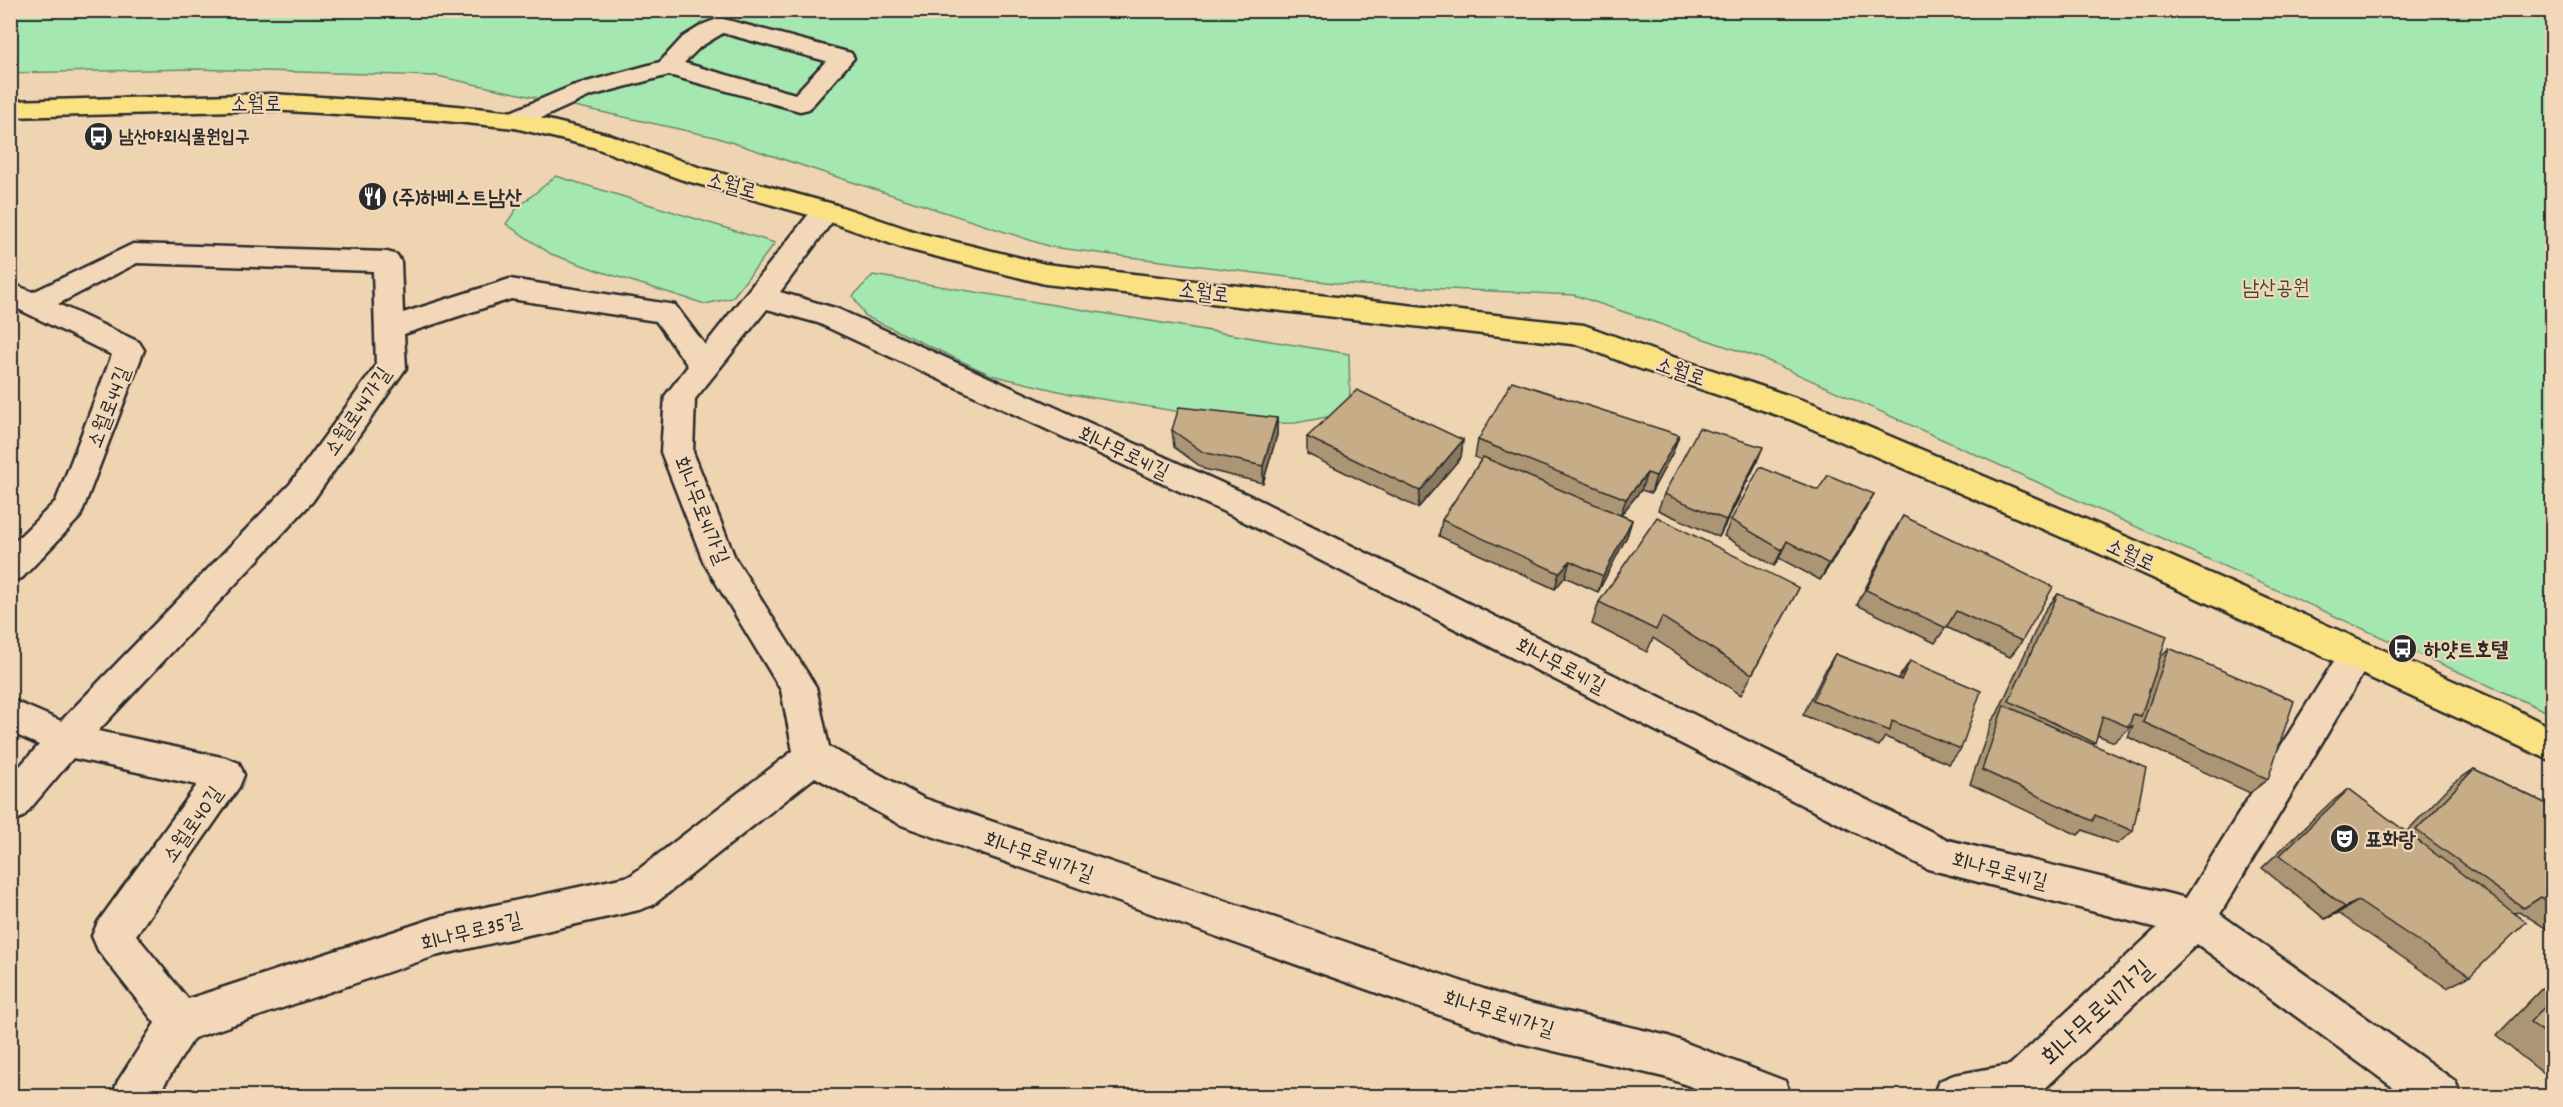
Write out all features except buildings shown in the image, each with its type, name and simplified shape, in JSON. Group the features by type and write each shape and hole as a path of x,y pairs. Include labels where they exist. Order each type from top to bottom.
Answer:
{"main road":[{"name":"소월로","path":"10,109 271,102 436,112 514,120 601,141 689,173 826,211 913,241 1045,274 1584,336 1803,412 2108,543 2553,745"}],"street":[{"path":"514,120 581,91 669,67 800,104 842,58 720,25 695,38 678,54 669,67"},
{"path":"761,297 826,211"},
{"name":"소월로44가길","path":"10,805 66,740 301,493 391,368 387,262 133,253 22,298"},
{"path":"390,328 510,289 665,312 704,366"},
{"name":"회나무로41가길","path":"761,297 680,396 677,452 721,563 798,687 813,757 912,812 1516,1021 1668,1057 1770,1096"},
{"name":"회나무로41길","path":"761,297 828,316 1244,507 1942,856 2194,919 2440,1096"},
{"name":"소월로44길","path":"10,568 69,508 129,350 22,298"},
{"path":"2194,919 2356,655"},
{"name":"소월로40길","path":"10,715 66,740 226,775 112,936 180,1022"},
{"name":"회나무로35길","path":"180,1022 435,938 639,892 813,757"},
{"name":"회나무로41가길","path":"1954,1096 2020,1083 2194,919"},
{"path":"133,1096 180,1022"}],"green space":[{"name":"남산공원","path":"10,11 2552,11 2552,714 1766,360 1574,295 1342,284 1051,247 715,137 437,76 192,69 11,73"},
{"path":"556,176 775,243 732,298 705,304 551,254 506,224 517,208"},
{"path":"873,275 1349,354 1350,402 1338,415 1295,423 1254,424 1071,394 991,375 865,316 853,296"}],"place":[{"name":"남산야외식물원입구","path":"98,136"},
{"name":"(주)하베스트남산","path":"372,197"},
{"name":"하얏트호텔","path":"2403,649"},
{"name":"표화랑","path":"2344,839"}]}
